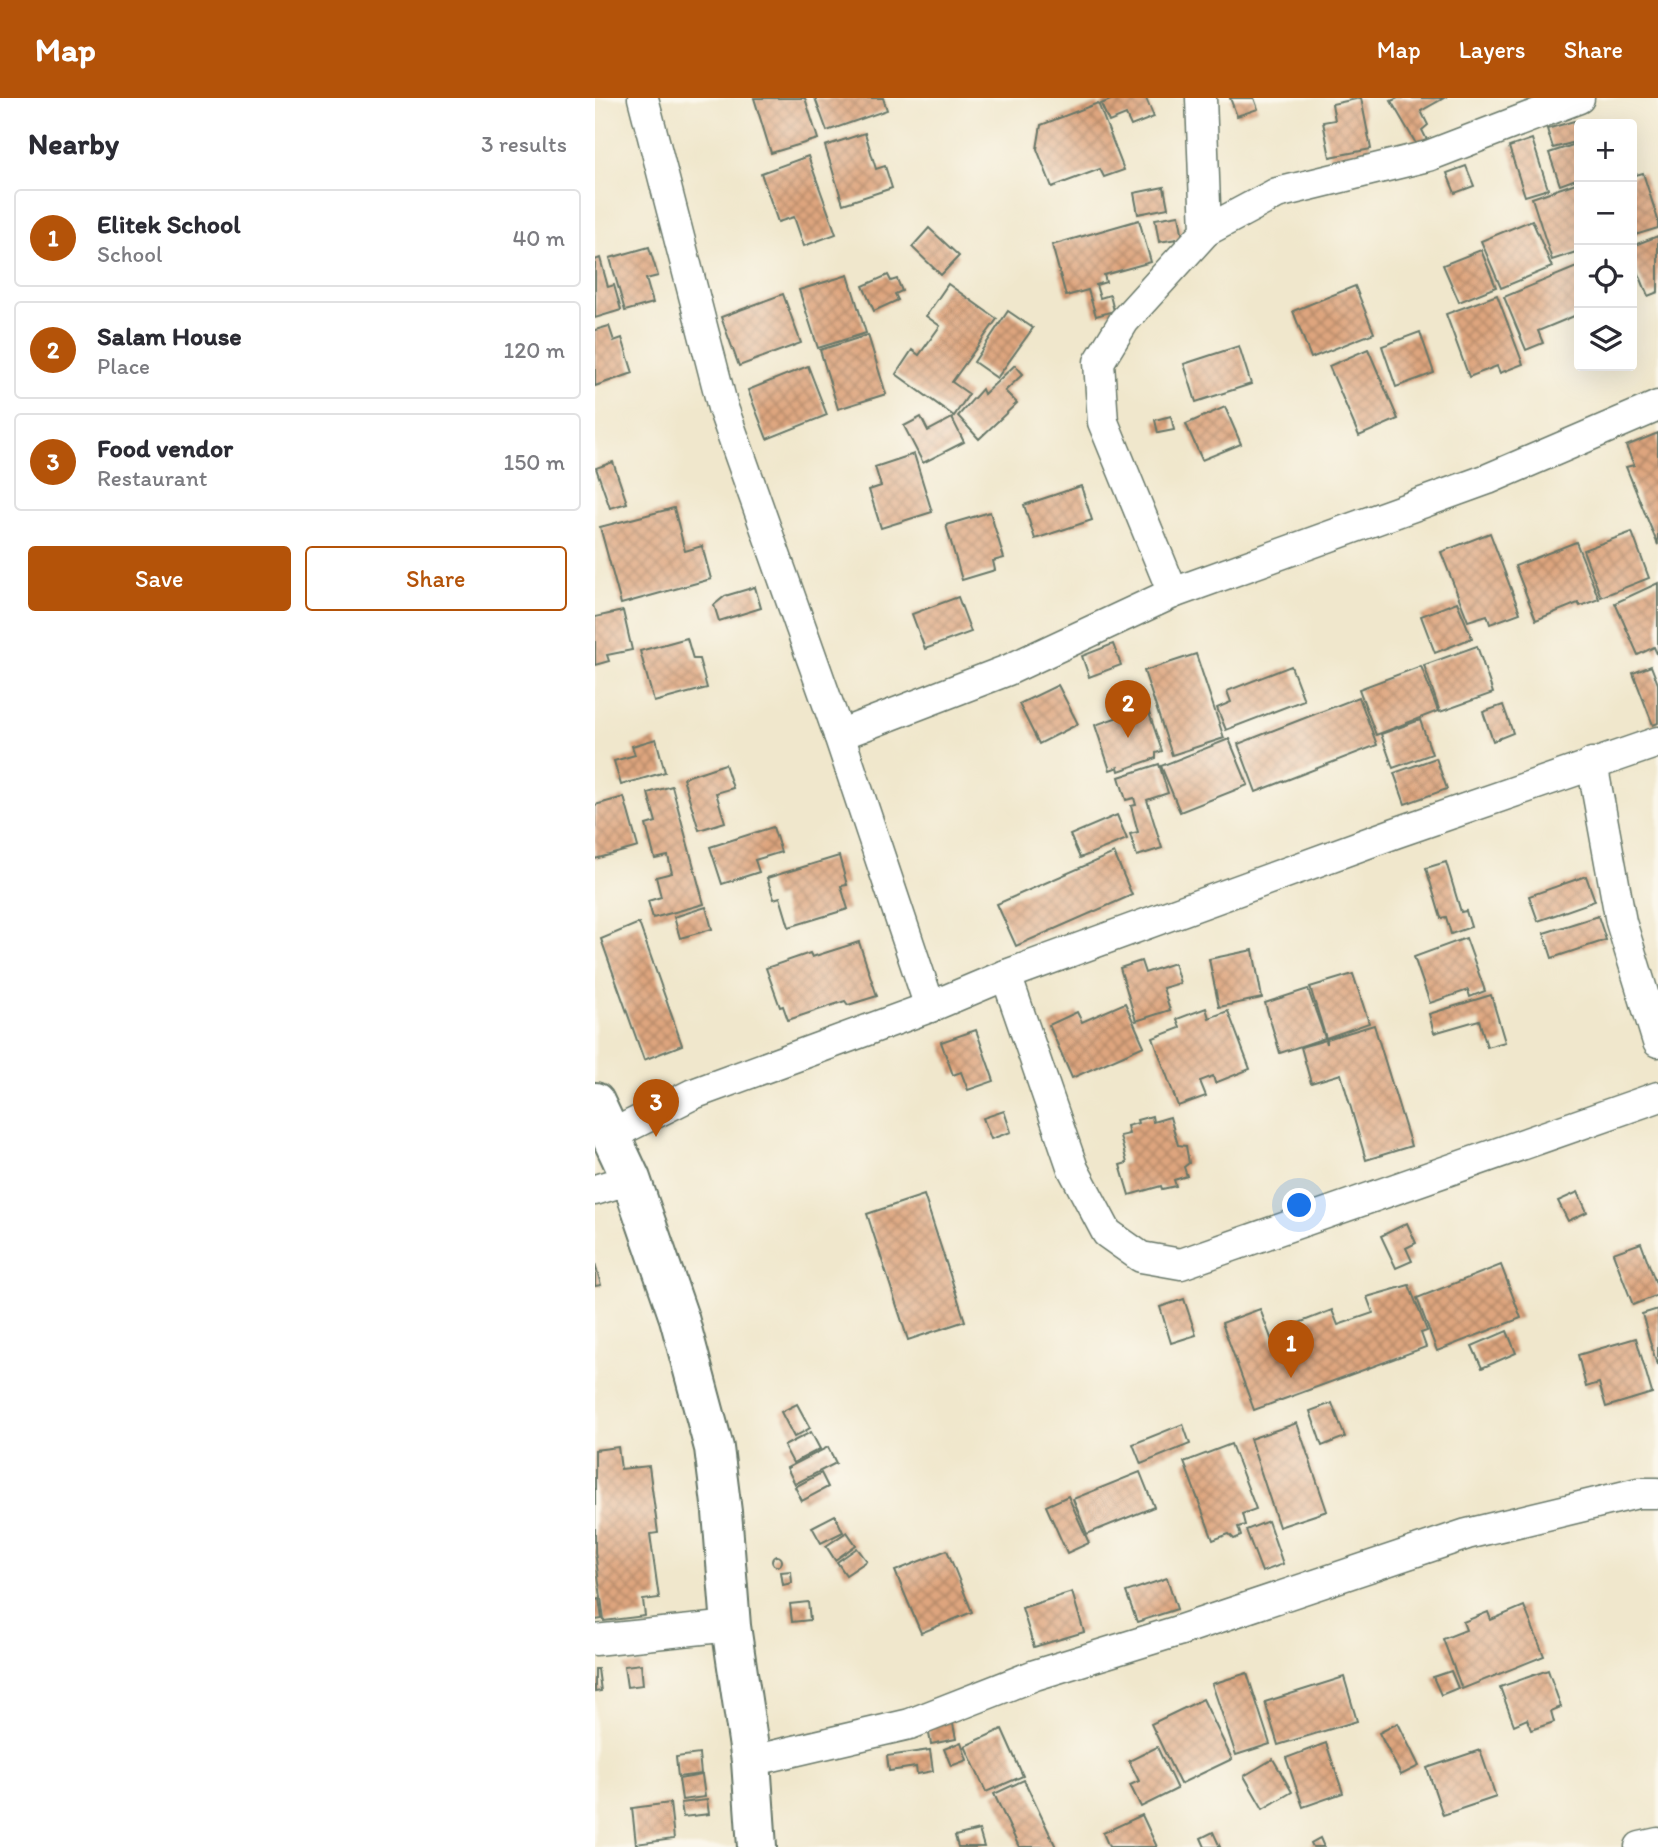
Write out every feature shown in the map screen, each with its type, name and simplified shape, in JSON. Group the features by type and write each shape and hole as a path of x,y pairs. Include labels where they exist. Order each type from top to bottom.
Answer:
{"main road":[{"path":"603,1118 631,1179 679,1318 714,1448 731,1626 751,1761 757,1847"}],"street":[{"path":"643,98 723,408 839,735 930,1007"},
{"path":"1201,98 1206,231"},
{"path":"1173,593 1103,422 1099,362 1124,321 1206,231 1277,193 1427,156 1579,98"},
{"path":"839,735 1008,670 1173,593 1488,479 1658,406"},
{"path":"603,1118 692,1094 930,1007 1006,975 1591,763 1658,742"},
{"path":"1591,763 1621,922 1658,1042"},
{"path":"1006,975 1073,1169 1107,1233 1141,1257 1181,1264 1658,1097"},
{"path":"595,1190 631,1179"},
{"path":"751,1761 910,1724 1035,1675 1178,1632 1467,1534 1638,1493 1658,1493"},
{"path":"595,1640 731,1626"},
{"path":"1640,1847 1658,1843"}],"building":[{"path":"754,98 805,98 818,139 771,153"},
{"path":"815,98 883,98 887,110 827,131"},
{"path":"1115,98 1146,98 1154,117 1131,126 1126,115 1109,122 1101,104"},
{"path":"1230,98 1254,98 1258,109 1237,116"},
{"path":"1361,98 1371,149 1330,157 1323,122 1335,120 1332,104"},
{"path":"1398,98 1444,98 1421,111 1428,125 1422,130 1428,142 1418,147 1391,101"},
{"path":"1098,103 1124,170 1104,177 1100,169 1052,187 1037,149 1041,125"},
{"path":"1574,121 1574,142 1553,148 1547,129"},
{"path":"865,133 876,169 885,166 892,188 843,204 825,146"},
{"path":"1532,139 1548,189 1525,196 1509,147"},
{"path":"1574,145 1574,180 1560,185 1549,153"},
{"path":"808,156 836,234 804,246 794,217 778,222 761,173"},
{"path":"1466,166 1474,186 1455,193 1447,173"},
{"path":"1643,173 1658,220 1658,228 1637,234 1637,182 1637,175"},
{"path":"1574,184 1574,253 1552,260 1532,198"},
{"path":"1164,187 1168,208 1138,214 1134,193"},
{"path":"1179,215 1183,238 1159,242 1155,219"},
{"path":"1139,220 1151,262 1104,275 1106,282 1096,285 1100,298 1110,295 1114,311 1096,316 1088,290 1066,296 1052,245"},
{"path":"1532,220 1552,267 1501,288 1481,241"},
{"path":"929,228 959,256 941,275 912,247"},
{"path":"1658,236 1658,292 1648,296 1637,269 1637,244"},
{"path":"649,247 658,276 646,279 653,303 625,311 610,258"},
{"path":"1481,250 1496,287 1459,302 1443,265"},
{"path":"600,258 608,287 614,285 621,310 595,318 595,260"},
{"path":"1574,268 1574,316 1538,331 1543,343 1526,350 1504,297"},
{"path":"848,275 866,333 818,348 799,290"},
{"path":"888,275 891,281 897,279 902,291 895,294 898,300 874,311 863,286"},
{"path":"948,284 997,319 952,382 969,394 954,416 896,374 912,350 919,355 940,326 926,316"},
{"path":"1355,286 1374,333 1311,358 1293,311"},
{"path":"783,294 801,343 739,366 721,317"},
{"path":"1497,295 1523,364 1500,373 1497,366 1469,377 1446,314"},
{"path":"1008,311 1033,328 997,378 974,362"},
{"path":"609,326 614,341 622,338 633,373 595,386 595,330"},
{"path":"1420,332 1434,373 1396,387 1382,346"},
{"path":"868,335 886,394 838,409 820,350"},
{"path":"1239,346 1251,384 1196,402 1184,364"},
{"path":"1368,349 1398,419 1359,436 1329,366"},
{"path":"1015,365 1023,374 1005,391 1017,403 979,439 958,416 982,389 984,394"},
{"path":"808,366 827,415 767,439 748,390"},
{"path":"1225,407 1241,444 1202,460 1186,424"},
{"path":"1171,416 1174,430 1158,433 1155,420"},
{"path":"921,417 928,431 952,418 964,442 923,463 904,426"},
{"path":"1658,433 1658,545 1626,467 1634,465 1626,446"},
{"path":"914,454 932,512 881,528 869,490 881,486 875,467"},
{"path":"613,462 627,503 610,508 596,468"},
{"path":"1081,486 1092,520 1035,539 1024,505"},
{"path":"674,508 685,551 702,546 711,579 621,604 600,527"},
{"path":"990,512 1004,558 993,561 995,570 962,580 946,525"},
{"path":"1632,532 1649,578 1601,597 1583,550"},
{"path":"1490,533 1520,613 1490,624 1487,615 1468,621 1441,552"},
{"path":"1576,542 1599,599 1580,606 1578,603 1536,620 1515,566"},
{"path":"1658,583 1658,656 1654,647 1638,655 1615,603"},
{"path":"755,587 761,608 719,621 714,605 725,596"},
{"path":"958,597 971,632 925,649 912,614"},
{"path":"1457,602 1472,638 1435,653 1421,616"},
{"path":"623,611 632,650 607,655 609,661 595,665 595,617"},
{"path":"687,638 693,659 699,659 707,688 654,702 640,651"},
{"path":"1113,644 1121,665 1089,677 1082,656"},
{"path":"1477,646 1493,693 1440,712 1424,665"},
{"path":"1196,654 1224,738 1172,755 1144,671"},
{"path":"1291,666 1304,700 1226,730 1217,708 1231,702 1227,691"},
{"path":"1421,666 1438,711 1376,735 1359,689"},
{"path":"1651,666 1658,684 1658,723 1653,725 1633,673"},
{"path":"1058,685 1078,724 1039,744 1019,704"},
{"path":"1359,697 1377,745 1256,792 1238,744"},
{"path":"1503,705 1513,733 1493,741 1483,712"},
{"path":"1147,707 1162,751 1156,753 1156,758 1119,771 1118,767 1110,770 1095,725"},
{"path":"1420,720 1432,754 1393,768 1381,734"},
{"path":"656,739 665,772 621,785 614,761 635,755 632,746"},
{"path":"1229,739 1248,785 1180,812 1161,766"},
{"path":"1436,758 1447,789 1405,804 1394,773"},
{"path":"725,764 733,788 716,793 725,822 699,830 683,778"},
{"path":"1159,764 1168,793 1147,800 1162,848 1137,856 1130,834 1138,832 1131,806 1136,805 1134,798 1126,800 1119,777"},
{"path":"672,786 704,904 653,918 648,901 661,897 656,877 672,873 668,856 655,859 646,825 656,822 648,793"},
{"path":"624,797 638,847 595,859 595,805"},
{"path":"1117,815 1127,839 1080,858 1070,835"},
{"path":"773,827 781,852 755,860 759,872 722,884 710,847"},
{"path":"1114,853 1132,895 1016,946 997,904"},
{"path":"839,856 847,885 841,886 848,909 789,927 780,897 774,899 767,878"},
{"path":"1446,862 1461,912 1466,911 1471,927 1451,934 1446,917 1441,918 1426,868"},
{"path":"1586,876 1595,901 1538,921 1529,896"},
{"path":"706,907 712,929 680,938 674,917"},
{"path":"1598,916 1606,940 1552,958 1544,933"},
{"path":"639,923 682,1045 644,1060 601,939"},
{"path":"1466,938 1485,991 1470,997 1468,990 1430,1003 1414,957"},
{"path":"859,942 877,996 848,1005 845,1001 788,1020 783,1006 780,1007 766,968 810,953 812,957"},
{"path":"1253,950 1262,998 1219,1007 1209,959"},
{"path":"1141,961 1145,973 1174,963 1180,983 1163,988 1170,1010 1136,1021 1120,968"},
{"path":"1353,974 1369,1023 1326,1038 1310,987"},
{"path":"1308,989 1325,1038 1280,1053 1265,1003"},
{"path":"1491,995 1505,1042 1487,1047 1479,1020 1434,1033 1429,1014"},
{"path":"1125,1003 1144,1046 1072,1078 1049,1025 1077,1012 1082,1022"},
{"path":"1206,1008 1209,1018 1228,1011 1250,1069 1215,1083 1213,1076 1200,1081 1206,1096 1178,1106 1153,1038 1180,1028 1177,1019"},
{"path":"1374,1025 1411,1146 1366,1160 1341,1074 1311,1083 1301,1047 1326,1040 1327,1044 1327,1039"},
{"path":"976,1030 994,1081 968,1090 961,1072 953,1075 941,1042"},
{"path":"1004,1111 1011,1132 991,1139 983,1118"},
{"path":"1152,1116 1153,1122 1170,1117 1178,1145 1186,1146 1189,1163 1184,1167 1187,1176 1174,1180 1176,1186 1162,1189 1161,1186 1129,1195 1120,1165 1127,1163 1120,1136 1129,1134 1127,1126"},
{"path":"1578,1192 1587,1212 1568,1221 1558,1201"},
{"path":"924,1195 965,1321 908,1340 867,1214"},
{"path":"1407,1223 1416,1243 1406,1248 1412,1261 1396,1268 1381,1236"},
{"path":"1641,1243 1658,1295 1633,1305 1613,1253"},
{"path":"595,1263 601,1285 595,1286"},
{"path":"1501,1265 1521,1318 1437,1351 1417,1298"},
{"path":"1409,1285 1427,1331 1421,1333 1426,1347 1254,1410 1222,1323 1260,1309 1274,1346 1301,1337 1296,1324 1332,1310 1338,1325 1373,1313 1367,1297"},
{"path":"1184,1299 1196,1335 1171,1343 1160,1307"},
{"path":"1658,1309 1658,1365 1657,1365 1642,1314"},
{"path":"1507,1331 1516,1353 1482,1368 1472,1346"},
{"path":"1636,1338 1652,1393 1606,1407 1599,1383 1586,1387 1578,1355"},
{"path":"1332,1403 1345,1437 1322,1446 1310,1411"},
{"path":"797,1404 810,1428 794,1437 781,1412"},
{"path":"1297,1423 1327,1511 1279,1527 1250,1439"},
{"path":"1183,1424 1190,1444 1141,1464 1133,1444"},
{"path":"811,1432 820,1449 793,1463 784,1446"},
{"path":"1231,1444 1256,1509 1242,1514 1245,1525 1238,1527 1241,1536 1234,1539 1229,1534 1213,1540 1184,1462"},
{"path":"618,1447 621,1469 649,1466 658,1533 650,1534 659,1598 643,1600 645,1616 604,1621 595,1552 595,1450"},
{"path":"828,1447 836,1463 795,1484 787,1468"},
{"path":"1140,1472 1154,1507 1087,1534 1073,1499"},
{"path":"821,1473 828,1487 802,1501 795,1487"},
{"path":"1068,1496 1089,1543 1067,1553 1046,1506"},
{"path":"835,1515 843,1532 821,1543 812,1527"},
{"path":"1268,1521 1283,1564 1262,1572 1246,1530"},
{"path":"847,1532 856,1545 835,1560 826,1546"},
{"path":"857,1548 867,1561 846,1575 837,1562"},
{"path":"947,1550 972,1612 921,1633 895,1571"},
{"path":"777,1556 782,1561 777,1566 772,1561"},
{"path":"791,1571 792,1583 783,1585 781,1572"},
{"path":"1167,1578 1177,1609 1137,1622 1126,1592"},
{"path":"1072,1592 1084,1632 1034,1647 1022,1608"},
{"path":"599,1599 602,1619 595,1620 595,1600"},
{"path":"808,1602 810,1620 792,1622 790,1604"},
{"path":"1524,1606 1544,1656 1462,1689 1443,1639 1466,1630 1463,1622 1488,1612 1491,1620"},
{"path":"641,1664 643,1685 627,1687 624,1666"},
{"path":"595,1669 598,1669 601,1691 595,1692"},
{"path":"1548,1670 1561,1707 1551,1711 1554,1722 1531,1730 1527,1719 1514,1725 1500,1687"},
{"path":"1451,1671 1458,1688 1441,1695 1433,1677"},
{"path":"1247,1673 1270,1744 1236,1755 1212,1684"},
{"path":"1344,1677 1357,1721 1278,1745 1265,1702"},
{"path":"1203,1699 1232,1759 1180,1784 1151,1724"},
{"path":"952,1719 956,1739 931,1744 927,1724"},
{"path":"1398,1723 1419,1766 1401,1775 1379,1733"},
{"path":"1002,1729 1023,1776 986,1792 965,1746"},
{"path":"961,1742 967,1760 951,1766 944,1749"},
{"path":"1326,1743 1343,1793 1303,1807 1286,1758"},
{"path":"1157,1747 1177,1789 1141,1807 1130,1785 1139,1781 1129,1761"},
{"path":"930,1750 933,1771 917,1774 916,1767 889,1771 887,1756"},
{"path":"1480,1750 1496,1797 1443,1815 1427,1768"},
{"path":"699,1754 701,1774 678,1777 676,1757"},
{"path":"1273,1759 1292,1792 1263,1809 1244,1776"},
{"path":"702,1775 705,1797 682,1800 679,1779"},
{"path":"1024,1780 1056,1847 1019,1847 994,1794"},
{"path":"707,1800 709,1814 683,1817 681,1803"},
{"path":"670,1803 674,1839 636,1844 632,1808"},
{"path":"1142,1815 1157,1847 1109,1847 1103,1833"},
{"path":"979,1830 984,1847 958,1847 955,1836"},
{"path":"1213,1832 1220,1847 1205,1847 1201,1838"},
{"path":"1320,1838 1324,1847 1313,1847 1311,1843"}],"place":[{"name":"Salam House","path":"1128,738"},
{"name":"Food vendor","path":"656,1137"},
{"name":"Elitek School","path":"1291,1378"}]}
